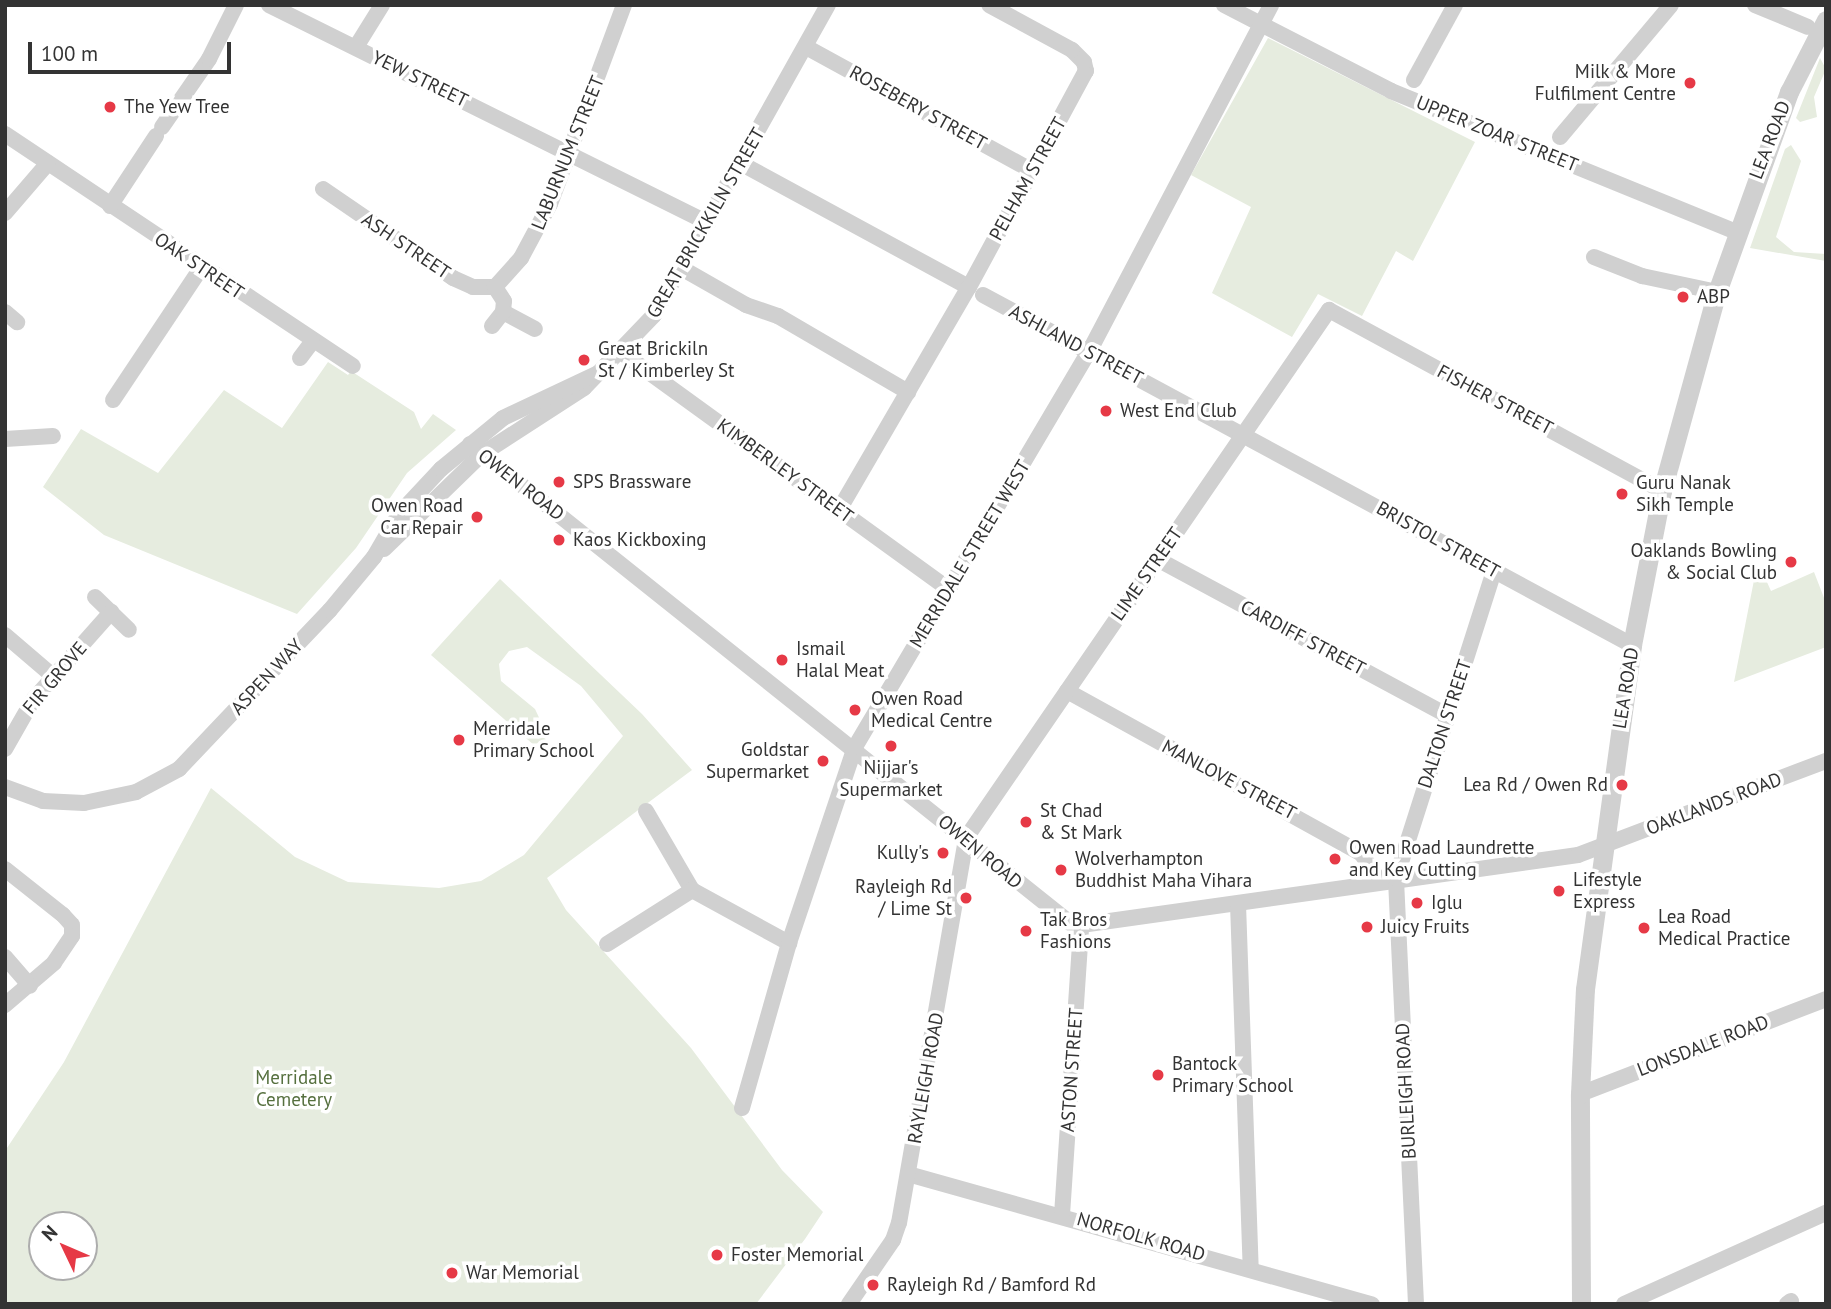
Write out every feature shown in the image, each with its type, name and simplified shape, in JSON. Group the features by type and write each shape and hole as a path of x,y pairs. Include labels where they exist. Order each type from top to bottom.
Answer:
{"street":[{"path":"110,206 159,132 178,112 236,5"},
{"name":"YEW STREET","path":"269,5 708,223"},
{"path":"356,47 382,5"},
{"name":"LABURNUM STREET","path":"495,287 533,239 571,154 624,5"},
{"name":"GREAT BRICKKILN STREET","path":"476,449 584,388 654,315 683,268 828,5"},
{"name":"PELHAM STREET","path":"839,510 908,392 976,291 1031,170 1086,71 1084,62 1072,50 989,5"},
{"name":"UPPER ZOAR STREET","path":"1224,5 1260,27 1391,91 1737,232"},
{"name":"MERRIDALE STREET WEST","path":"743,1108 789,943 855,747 1090,352 1271,5"},
{"path":"1414,80 1455,5"},
{"path":"1560,137 1671,5"},
{"path":"1755,5 1817,24"},
{"name":"LEA ROAD","path":"1581,1304 1580,1094 1585,989 1602,849 1632,645 1662,491 1717,292 1789,92 1792,69 1817,24 1824,5"},
{"name":"ROSEBERY STREET","path":"806,47 1031,170"},
{"name":"OAK STREET","path":"5,134 201,268 353,366"},
{"path":"5,214 47,163"},
{"name":"ASHLAND STREET","path":"741,164 1244,435"},
{"name":"ASH STREET","path":"323,188 453,278 486,289 495,287"},
{"path":"1594,257 1642,276 1717,292"},
{"path":"113,400 129,390 201,268"},
{"path":"683,268 746,305 778,316 908,392"},
{"path":"492,326 503,312 504,301 495,287"},
{"name":"FISHER STREET","path":"1329,310 1662,491"},
{"name":"LIME STREET","path":"966,838 1329,310"},
{"path":"503,312 535,329"},
{"path":"300,358 312,342"},
{"name":"KIMBERLEY STREET","path":"621,352 949,589"},
{"name":"BRISTOL STREET","path":"1244,435 1632,645"},
{"path":"5,439 53,436"},
{"name":"ASPEN WAY","path":"5,787 43,801 107,801 158,783 179,769 476,449"},
{"name":"OWEN ROAD","path":"476,449 855,747 1068,923 1081,926"},
{"name":"CARDIFF STREET","path":"1157,559 1448,716"},
{"name":"DALTON STREET","path":"1396,878 1494,571"},
{"path":"95,597 130,630"},
{"name":"FIR GROVE","path":"5,748 26,710 111,611"},
{"path":"5,635 54,677"},
{"name":"MANLOVE STREET","path":"1067,691 1361,853 1379,881"},
{"name":"OAKLANDS ROAD","path":"1602,849 1826,761"},
{"path":"646,811 692,890 789,943"},
{"name":"RAYLEIGH ROAD","path":"849,1304 894,1240 908,1174 966,838"},
{"path":"1081,926 1396,878 1531,863 1602,849"},
{"path":"5,869 72,925 66,949 30,986 5,1005"},
{"name":"BURLEIGH ROAD","path":"1396,878 1416,1304"},
{"path":"607,944 692,890"},
{"path":"1238,904 1251,1269"},
{"name":"ASTON STREET","path":"1062,1215 1081,926"},
{"path":"5,957 30,986"},
{"name":"LONSDALE ROAD","path":"1580,1094 1826,999"},
{"name":"NORFOLK ROAD","path":"908,1174 1372,1304"},
{"path":"1624,1304 1826,1213"}],"green space":[{"path":"1268,38 1475,142 1413,261 1396,251 1362,316 1318,294 1292,337 1212,293 1251,207 1191,175"},
{"path":"1820,58 1826,69 1814,97 1817,117 1800,122 1796,118"},
{"path":"1791,145 1801,161 1776,237 1794,252 1826,254 1826,261 1750,248 1785,149"},
{"path":"328,362 348,375 351,371 414,412 421,429 433,414 456,430 407,473 356,548 297,614 104,535 43,487 81,429 158,473 224,390 282,428"},
{"path":"1756,570 1762,571 1771,591 1814,572 1826,603 1826,647 1734,682"},
{"name":"Merridale Cemetery","path":"500,579 642,714 692,770 547,878 566,910 691,1048 782,1170 823,1212 756,1304 5,1304 5,1151 64,1062 211,788 295,857 348,882 439,888 481,881 524,855 623,736 581,686 527,647 509,651 499,664 501,681 535,709 543,726 546,743 535,746 431,655"}],"place":[{"name":"Milk & More Fulfilment Centre","path":"1690,83"},
{"name":"The Yew Tree","path":"110,107"},
{"name":"ABP","path":"1683,297"},
{"name":"Great Brickiln St / Kimberley St","path":"584,360"},
{"name":"West End Club","path":"1106,411"},
{"name":"SPS Brassware","path":"559,482"},
{"name":"Guru Nanak Sikh Temple","path":"1622,494"},
{"name":"Owen Road Car Repair","path":"477,517"},
{"name":"Kaos Kickboxing","path":"559,540"},
{"name":"Oaklands Bowling & Social Club","path":"1791,562"},
{"name":"Ismail Halal Meat","path":"782,660"},
{"name":"Owen Road Medical Centre","path":"855,710"},
{"name":"Merridale Primary School","path":"459,740"},
{"name":"Nijjar's Supermarket","path":"891,746"},
{"name":"Goldstar Supermarket","path":"823,761"},
{"name":"Lea Rd / Owen Rd","path":"1622,785"},
{"name":"St Chad & St Mark","path":"1026,822"},
{"name":"Kully's","path":"943,853"},
{"name":"Owen Road Laundrette and Key Cutting","path":"1335,859"},
{"name":"Wolverhampton Buddhist Maha Vihara","path":"1061,870"},
{"name":"Lifestyle Express","path":"1559,891"},
{"name":"Rayleigh Rd / Lime St","path":"966,898"},
{"name":"Iglu","path":"1417,903"},
{"name":"Juicy Fruits","path":"1367,927"},
{"name":"Lea Road Medical Practice","path":"1644,928"},
{"name":"Tak Bros Fashions","path":"1026,931"},
{"name":"Bantock Primary School","path":"1158,1075"},
{"name":"Foster Memorial","path":"717,1255"},
{"name":"War Memorial","path":"452,1273"},
{"name":"Rayleigh Rd / Bamford Rd","path":"873,1285"}]}
